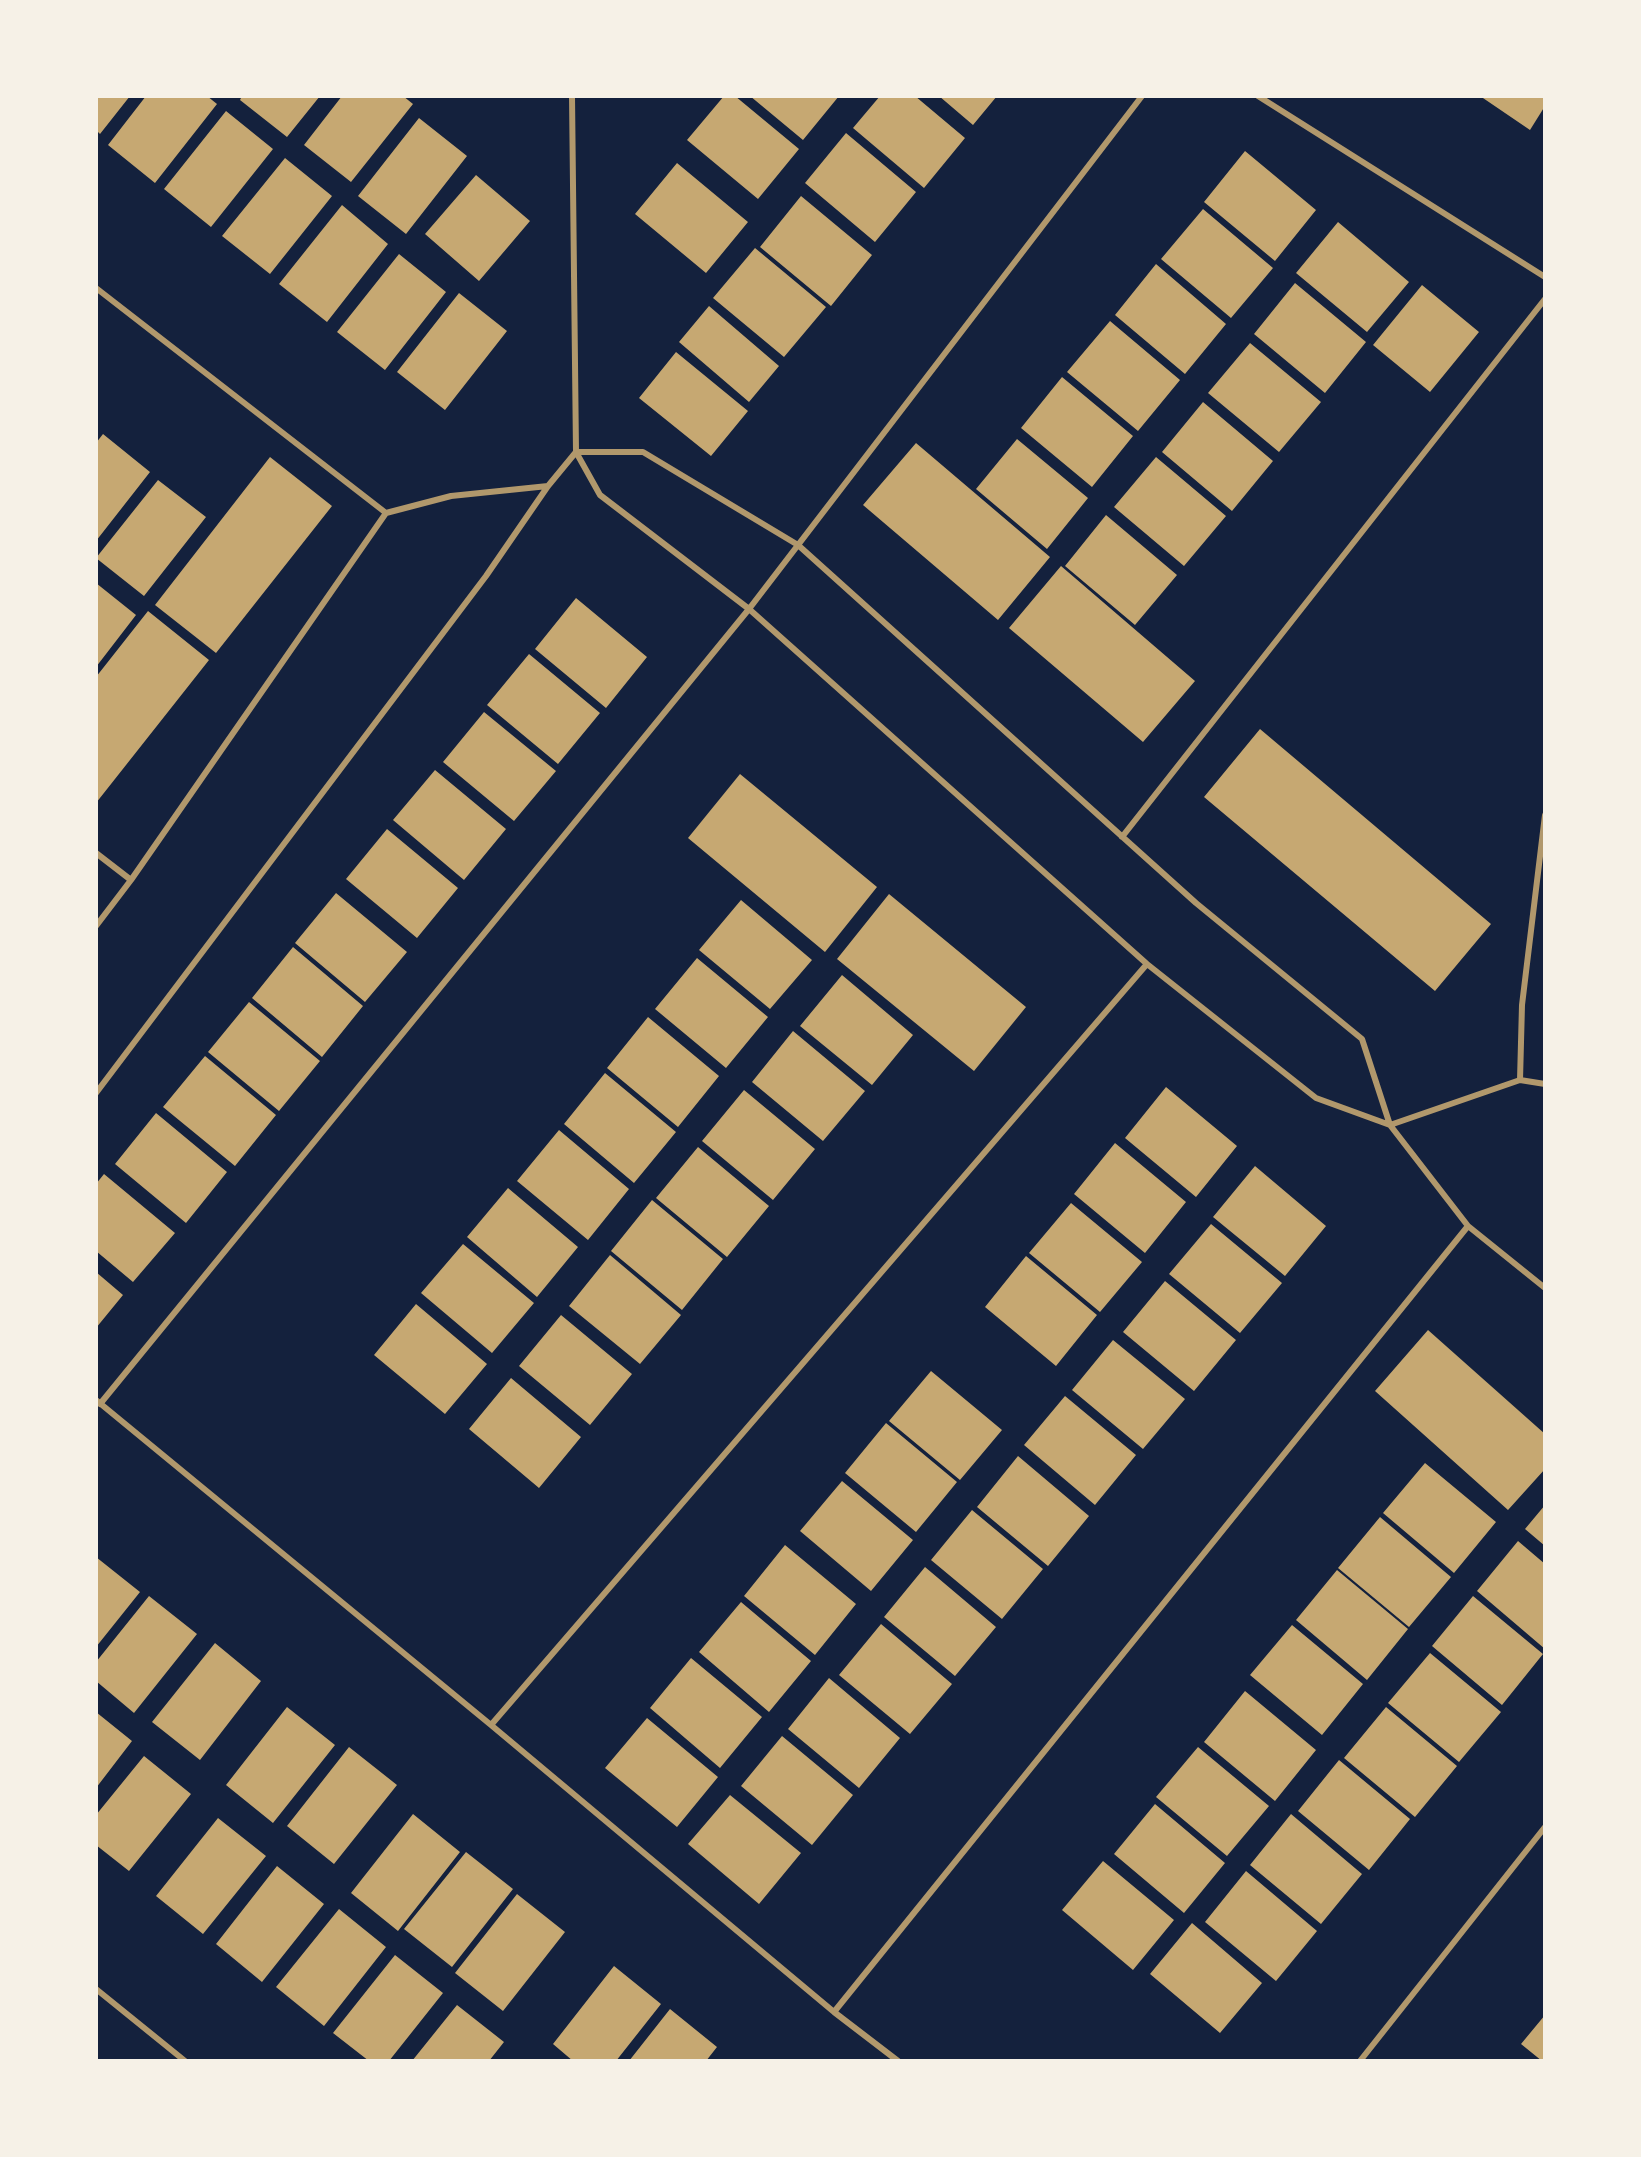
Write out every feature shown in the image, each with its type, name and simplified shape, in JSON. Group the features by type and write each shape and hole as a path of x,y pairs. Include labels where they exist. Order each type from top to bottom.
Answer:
{"lane":[{"path":"572,96 576,452 600,495 749,609 1147,964 1316,1098 1390,1125 1520,1080 1545,1084"},
{"path":"898,2061 834,2012 98,1402 749,609 1142,96"},
{"path":"1258,96 1545,277"},
{"path":"96,288 386,513"},
{"path":"1122,837 1545,299"},
{"path":"96,1093 576,452"},
{"path":"576,452 643,452 798,545 1196,903 1362,1039 1390,1125 1468,1226 1545,1288"},
{"path":"96,926 386,513 451,496 548,486"},
{"path":"1520,1080 1522,1005 1545,815"},
{"path":"96,853 131,880"},
{"path":"491,1725 1147,964"},
{"path":"834,2012 1468,1226"},
{"path":"1360,2061 1545,1827"},
{"path":"96,1989 185,2061"}],"building":[{"path":"96,96 130,96 100,134 96,130"},
{"path":"146,96 207,96 217,104 155,183 108,145"},
{"path":"242,96 320,96 287,137 240,100"},
{"path":"342,96 403,96 413,104 351,182 304,145"},
{"path":"724,96 735,96 799,149 758,199 687,140"},
{"path":"750,96 839,96 803,140"},
{"path":"880,96 915,96 965,138 924,188 853,128"},
{"path":"939,96 997,96 973,125"},
{"path":"1480,96 1545,96 1545,106 1530,130"},
{"path":"226,111 273,149 211,227 164,189"},
{"path":"419,118 467,156 406,234 358,196"},
{"path":"846,133 916,192 875,242 805,183"},
{"path":"1245,151 1316,210 1275,261 1204,202"},
{"path":"285,158 332,196 270,274 222,236"},
{"path":"677,163 748,222 706,273 635,214"},
{"path":"476,175 530,221 479,281 425,234"},
{"path":"801,196 872,255 831,306 760,247"},
{"path":"342,205 388,244 327,322 279,284"},
{"path":"1203,209 1273,268 1231,318 1161,259"},
{"path":"1338,222 1409,282 1367,332 1296,273"},
{"path":"755,248 826,307 784,357 713,298"},
{"path":"399,254 446,292 385,370 337,332"},
{"path":"1156,264 1226,324 1185,374 1115,315"},
{"path":"1295,283 1366,342 1325,393 1254,334"},
{"path":"1422,285 1479,332 1430,392 1373,345"},
{"path":"459,293 507,331 445,410 397,372"},
{"path":"709,306 779,366 749,402 679,342"},
{"path":"1110,321 1180,380 1138,431 1067,372"},
{"path":"1250,343 1321,402 1279,452 1208,393"},
{"path":"676,352 748,411 711,456 639,398"},
{"path":"1062,377 1133,436 1092,487 1021,428"},
{"path":"1203,402 1273,461 1232,511 1162,452"},
{"path":"103,434 150,472 96,541 96,443"},
{"path":"1017,439 1088,498 1047,549 976,489"},
{"path":"916,443 1050,557 998,620 863,505"},
{"path":"270,457 332,506 216,653 155,605"},
{"path":"1156,457 1226,516 1184,566 1114,507"},
{"path":"158,480 206,517 144,596 96,558"},
{"path":"1106,515 1177,575 1135,625 1065,566"},
{"path":"1061,566 1195,681 1143,742 1009,628"},
{"path":"96,583 136,615 96,667"},
{"path":"576,598 647,657 606,708 535,649"},
{"path":"148,611 209,660 96,803 96,677"},
{"path":"529,654 600,713 558,764 487,705"},
{"path":"484,712 556,771 514,821 443,762"},
{"path":"1260,729 1491,924 1435,991 1204,797"},
{"path":"435,770 506,829 464,880 393,820"},
{"path":"740,774 877,887 825,952 688,838"},
{"path":"387,829 458,888 417,938 346,879"},
{"path":"336,893 407,952 365,1002 295,943"},
{"path":"889,894 1026,1007 974,1071 837,959"},
{"path":"741,900 812,960 770,1009 699,950"},
{"path":"293,947 363,1006 322,1057 252,998"},
{"path":"697,958 768,1017 726,1068 655,1009"},
{"path":"842,975 913,1035 872,1085 800,1026"},
{"path":"249,1002 320,1061 279,1111 208,1052"},
{"path":"648,1017 719,1076 678,1127 607,1068"},
{"path":"793,1031 865,1091 823,1141 752,1082"},
{"path":"205,1056 276,1115 235,1166 163,1107"},
{"path":"605,1073 676,1132 634,1183 564,1124"},
{"path":"1166,1087 1237,1146 1196,1197 1125,1138"},
{"path":"744,1090 815,1149 773,1200 702,1141"},
{"path":"156,1113 227,1172 186,1223 115,1164"},
{"path":"559,1130 629,1189 588,1240 517,1181"},
{"path":"1115,1143 1186,1202 1145,1253 1074,1194"},
{"path":"698,1147 769,1206 727,1257 656,1198"},
{"path":"1255,1166 1326,1226 1285,1276 1213,1217"},
{"path":"104,1174 175,1233 133,1282 96,1251 96,1184"},
{"path":"508,1188 578,1247 537,1297 467,1237"},
{"path":"652,1200 723,1259 682,1310 611,1251"},
{"path":"1071,1203 1142,1262 1100,1312 1029,1253"},
{"path":"1211,1224 1282,1283 1240,1333 1169,1274"},
{"path":"463,1244 534,1303 492,1353 421,1293"},
{"path":"610,1255 681,1315 640,1364 569,1306"},
{"path":"1026,1256 1097,1315 1056,1366 985,1307"},
{"path":"96,1272 123,1295 96,1328"},
{"path":"1165,1281 1236,1340 1194,1391 1123,1332"},
{"path":"416,1304 487,1364 445,1414 374,1355"},
{"path":"561,1315 632,1374 590,1425 519,1366"},
{"path":"1428,1330 1545,1434 1545,1469 1508,1510 1375,1391"},
{"path":"1113,1340 1185,1399 1143,1449 1072,1390"},
{"path":"931,1371 1002,1430 960,1480 889,1421"},
{"path":"511,1378 581,1437 539,1488 469,1429"},
{"path":"1065,1396 1136,1455 1095,1505 1024,1445"},
{"path":"886,1423 957,1482 916,1532 845,1473"},
{"path":"1018,1456 1089,1516 1048,1566 977,1507"},
{"path":"1425,1463 1496,1522 1454,1573 1383,1513"},
{"path":"842,1481 913,1540 871,1591 800,1531"},
{"path":"1545,1505 1545,1546 1525,1529"},
{"path":"972,1510 1043,1569 1002,1619 931,1560"},
{"path":"1380,1517 1451,1577 1409,1627 1338,1568"},
{"path":"1518,1541 1545,1564 1545,1649 1477,1591"},
{"path":"785,1545 856,1604 815,1655 744,1596"},
{"path":"96,1557 140,1592 96,1647"},
{"path":"925,1567 996,1627 955,1676 884,1617"},
{"path":"1337,1570 1408,1629 1367,1680 1296,1620"},
{"path":"149,1596 197,1634 134,1713 96,1681 96,1662"},
{"path":"1473,1596 1543,1654 1502,1705 1432,1646"},
{"path":"741,1602 811,1661 769,1712 699,1652"},
{"path":"881,1624 952,1684 910,1734 839,1675"},
{"path":"1292,1625 1363,1684 1322,1735 1250,1675"},
{"path":"215,1643 261,1681 200,1760 152,1722"},
{"path":"1430,1653 1501,1712 1459,1762 1388,1703"},
{"path":"691,1658 762,1717 720,1768 650,1708"},
{"path":"829,1678 900,1738 859,1788 788,1729"},
{"path":"1245,1691 1316,1750 1275,1801 1204,1742"},
{"path":"287,1707 335,1745 273,1823 226,1785"},
{"path":"1386,1707 1457,1766 1415,1817 1344,1758"},
{"path":"96,1712 132,1741 96,1788"},
{"path":"647,1718 718,1777 677,1827 605,1768"},
{"path":"782,1736 853,1795 812,1845 741,1786"},
{"path":"349,1747 397,1785 334,1864 287,1826"},
{"path":"1198,1747 1269,1806 1227,1856 1156,1797"},
{"path":"144,1756 191,1794 129,1871 96,1845 96,1815"},
{"path":"1339,1760 1410,1819 1369,1870 1298,1811"},
{"path":"730,1795 801,1853 759,1904 688,1844"},
{"path":"1155,1804 1225,1863 1184,1913 1114,1854"},
{"path":"413,1814 460,1852 398,1931 351,1893"},
{"path":"1291,1814 1362,1874 1321,1924 1250,1865"},
{"path":"218,1818 266,1856 203,1934 156,1896"},
{"path":"466,1852 513,1889 452,1967 404,1929"},
{"path":"1103,1861 1174,1920 1133,1970 1062,1910"},
{"path":"277,1866 324,1904 262,1982 216,1944"},
{"path":"1246,1871 1317,1931 1276,1981 1205,1922"},
{"path":"517,1894 565,1932 503,2011 455,1973"},
{"path":"339,1909 386,1947 324,2026 276,1987"},
{"path":"1192,1923 1262,1983 1220,2033 1150,1974"},
{"path":"395,1955 443,1993 389,2061 369,2061 333,2033"},
{"path":"614,1966 661,2004 616,2061 573,2061 553,2044"},
{"path":"457,2005 504,2042 489,2061 412,2061"},
{"path":"670,2009 717,2047 706,2061 629,2061"},
{"path":"1545,2015 1545,2061 1542,2061 1521,2044"}]}
